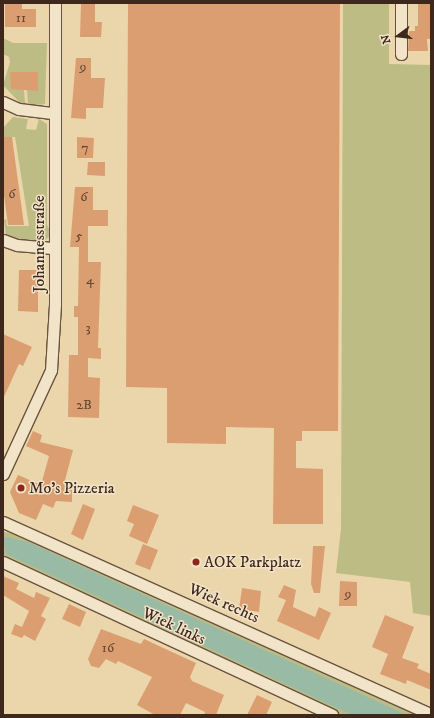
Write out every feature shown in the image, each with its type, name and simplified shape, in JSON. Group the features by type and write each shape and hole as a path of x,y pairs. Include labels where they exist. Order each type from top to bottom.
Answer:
{"street":[{"name":"Johannesstraße","path":"3,474 51,370 55,248 55,3"},
{"path":"401,3 401,54"},
{"path":"3,102 19,109 54,113"},
{"path":"3,240 17,245 55,248"},
{"name":"Wiek rechts","path":"3,522 431,714"},
{"name":"Wiek links","path":"3,562 332,715"}],"shaded area":[{"path":"343,3 389,3 389,64 431,65 431,616 413,613 410,582 336,573 341,529"},
{"path":"3,38 13,43 47,43 45,104 28,106 27,89 24,89 25,103 20,103 3,85 10,62 9,57 3,54"},
{"path":"13,117 28,119 26,129 36,130 39,119 47,124 47,225 50,230 49,237 42,243 6,237 4,220 6,219 7,226 29,226 15,137 3,137 3,128"},
{"path":"3,532 13,533 417,715 340,715 3,559"},
{"path":"7,537 28,542 407,715 352,715 6,554 3,538"}],"building":[{"path":"5,3 22,3 22,9 36,9 36,27 5,27"},
{"path":"81,3 95,3 95,22 102,22 101,37 80,37"},
{"path":"128,3 340,3 338,431 302,431 302,441 296,441 296,468 323,469 323,524 273,524 274,428 226,427 226,444 167,443 167,388 126,387"},
{"path":"418,3 431,3 431,39 427,39 428,51 408,51 409,31 415,31 415,26 418,26"},
{"path":"76,58 91,58 91,78 105,78 103,108 86,108 86,119 71,118"},
{"path":"10,72 38,72 38,91 11,89"},
{"path":"3,137 12,137 24,225 8,225 3,188"},
{"path":"77,137 94,138 93,158 77,158"},
{"path":"88,162 105,162 105,176 87,175"},
{"path":"75,187 93,187 93,210 108,210 108,226 88,226 88,262 101,262 98,348 101,348 101,359 88,358 88,377 100,378 99,418 68,417 69,355 78,355 78,317 74,317 74,306 78,306 79,247 70,247"},
{"path":"19,270 38,270 38,312 18,311"},
{"path":"3,334 32,347 23,366 19,364 3,399"},
{"path":"33,431 42,435 40,442 73,450 64,484 72,485 72,502 56,501 53,508 43,504 36,520 19,513 10,492 18,475 41,485 49,456 26,446"},
{"path":"83,504 95,509 83,540 71,534"},
{"path":"133,505 159,515 147,544 129,536 134,524 127,521"},
{"path":"143,544 158,550 150,570 135,564"},
{"path":"313,546 325,546 320,593 314,593 311,584"},
{"path":"3,576 19,583 16,589 34,598 36,592 50,598 41,616 46,619 35,641 24,635 22,638 11,634 15,624 22,627 29,611 3,595"},
{"path":"340,581 357,582 357,606 339,606"},
{"path":"284,585 296,590 293,607 315,617 319,607 331,613 319,640 277,621 286,600 278,597"},
{"path":"242,588 261,591 259,612 239,609"},
{"path":"69,604 86,612 80,627 62,619"},
{"path":"385,615 414,627 402,658 419,664 417,668 431,674 431,690 407,680 406,684 380,674 388,654 372,647"},
{"path":"101,629 141,644 144,639 196,663 190,677 192,681 224,695 216,715 204,715 205,712 186,703 180,715 155,715 137,705 152,677 118,661 116,664 106,659 99,668 91,666 88,659"},
{"path":"257,695 272,702 266,715 247,715"}],"place":[{"name":"Mo's Pizzeria","path":"21,488"},
{"name":"AOK Parkplatz","path":"196,562"}]}
